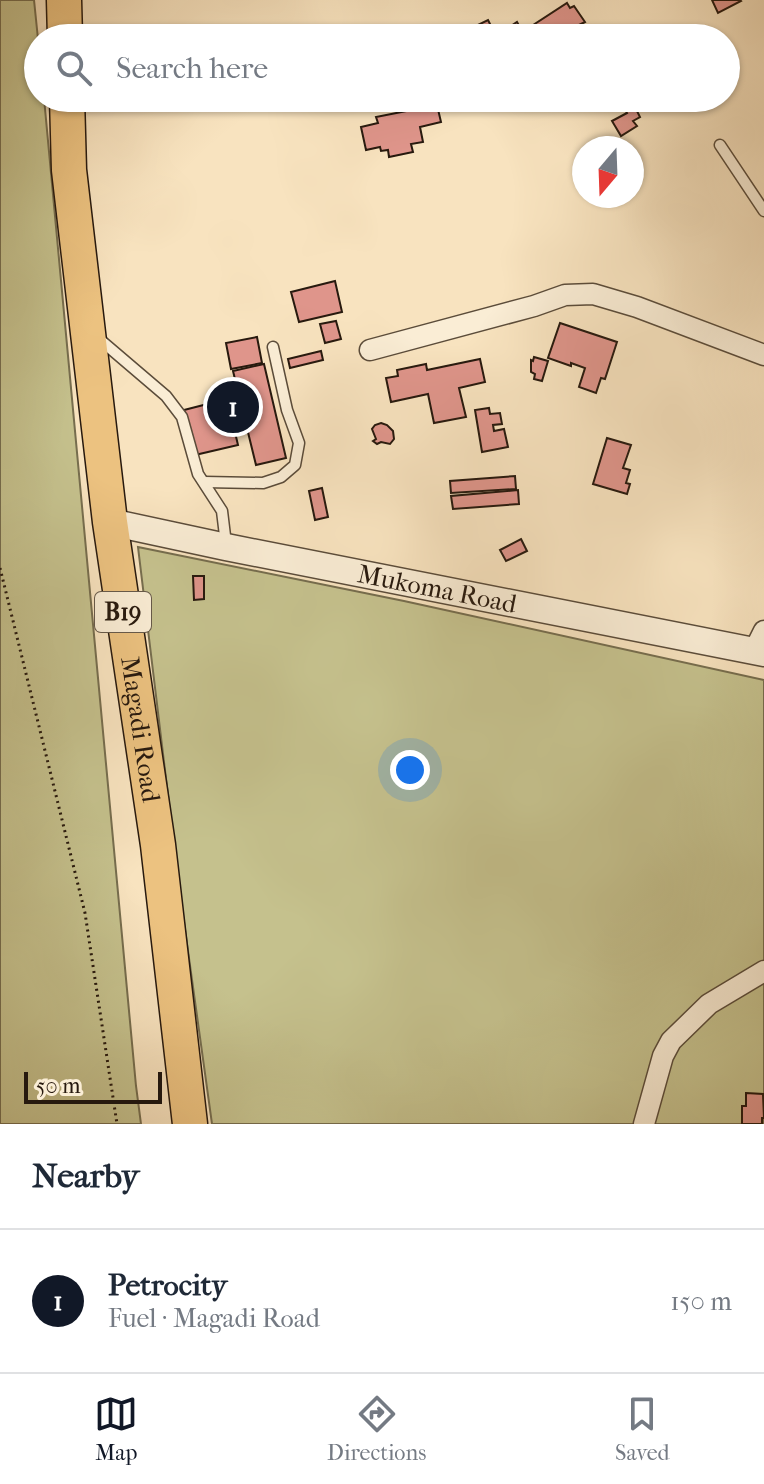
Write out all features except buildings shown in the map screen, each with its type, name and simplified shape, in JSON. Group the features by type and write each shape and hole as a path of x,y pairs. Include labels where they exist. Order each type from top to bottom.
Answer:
{"highway":[{"path":"64,0 65,24"},
{"name":"Magadi Road","path":"67,112 69,170 110,522 158,845 190,1124"}],"street":[{"path":"370,350 565,295 593,294 637,307 764,355"},
{"name":"Mukoma Road","path":"110,522 226,547 761,645"},
{"path":"644,1124 663,1056 671,1041 709,1004 764,971"}],"lane":[{"path":"720,145 764,211"},
{"path":"87,329 166,396 182,417 198,474 222,511 226,547"},
{"path":"204,482 263,483 281,477 295,465 299,443 287,410 273,347"}],"path":[{"path":"0,568 85,913 117,1124"}],"shaded area":[{"path":"0,0 34,0 36,24 24,24 24,112 45,112 141,1124 0,1124"},
{"path":"138,547 404,601 764,680 764,1124 212,1124 179,886"}],"place":[{"name":"Petrocity","path":"233,407"}]}
